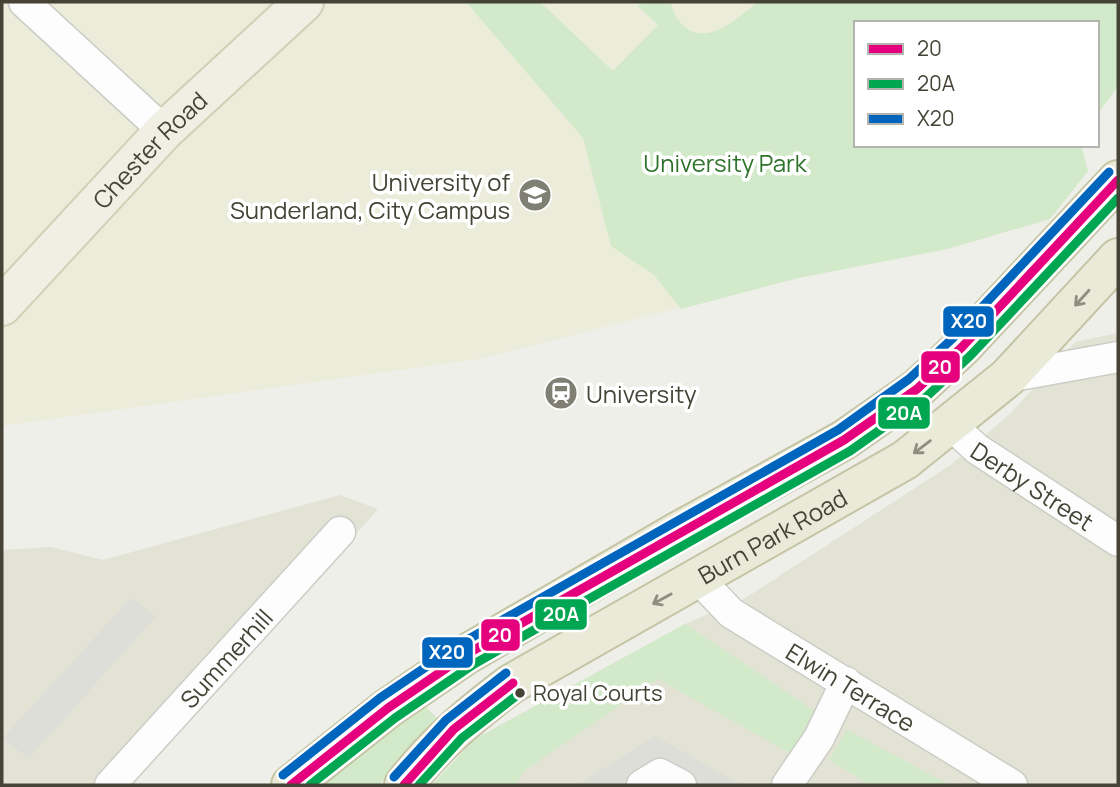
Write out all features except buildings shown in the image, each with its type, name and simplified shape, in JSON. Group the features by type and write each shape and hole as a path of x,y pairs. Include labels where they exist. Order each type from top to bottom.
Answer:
{"highway":[{"path":"291,785 388,708 467,654 679,531 844,440 917,389 962,347 1118,180"},
{"name":"Burn Park Road","path":"404,785 428,753 462,720 511,684 905,460 1008,377 1118,258"}],"main road":[{"name":"Chester Road","path":"2,306 164,131 304,2"}],"street":[{"path":"24,2 164,131"},
{"path":"1008,377 1118,357"},
{"name":"Derby Street","path":"951,425 976,449 1118,541"},
{"name":"Summerhill","path":"110,785 340,532"},
{"name":"Elwin Terrace","path":"698,578 730,613 1009,784"},
{"path":"788,785 819,738 846,682"},
{"path":"642,785 660,774 681,785"}],"shaded area":[{"name":"University of Sunderland, City Campus","path":"2,2 1118,2 1118,86 1099,112 1099,21 854,21 854,147 1082,147 1088,171 1050,219 947,249 798,278 478,359 2,426"},
{"path":"1118,333 1118,785 432,785 475,739 685,624 744,599 952,464 1012,412 1075,342"},
{"path":"340,495 378,509 132,785 2,785 2,550 51,547 103,560"},
{"path":"131,598 156,616 29,758 2,739"},
{"path":"655,736 742,785 577,785"}],"green space":[{"name":"University Park","path":"466,2 540,2 613,71 658,25 638,6 642,2 671,2 674,13 689,30 710,33 731,23 758,2 1118,2 1118,86 1099,112 1099,21 854,21 854,147 1082,147 1088,171 1050,219 947,249 798,278 681,309 654,275 611,246 583,138"},
{"path":"685,624 828,720 804,761 658,679 524,771 515,785 432,785 475,739"},
{"path":"422,703 437,718 379,785 321,785"},
{"path":"847,730 950,785 870,785 829,760"}],"transit line":[{"name":"X20","path":"283,775 380,698 460,644 838,430 909,379 953,338 1109,172"},
{"name":"20","path":"291,785 388,708 467,654 844,440 917,389 962,347 1118,180"},
{"name":"20A","path":"310,785 395,718 474,664 850,451 924,399 971,355 1118,198"},
{"name":"X20","path":"394,777 446,720 506,673"},
{"name":"20","path":"404,785 454,729 513,683"},
{"name":"20A","path":"419,785 462,738 520,693"}],"place":[{"name":"University of Sunderland, City Campus","path":"535,195"},
{"name":"University","path":"561,393"},
{"name":"Royal Courts","path":"520,693"}]}
